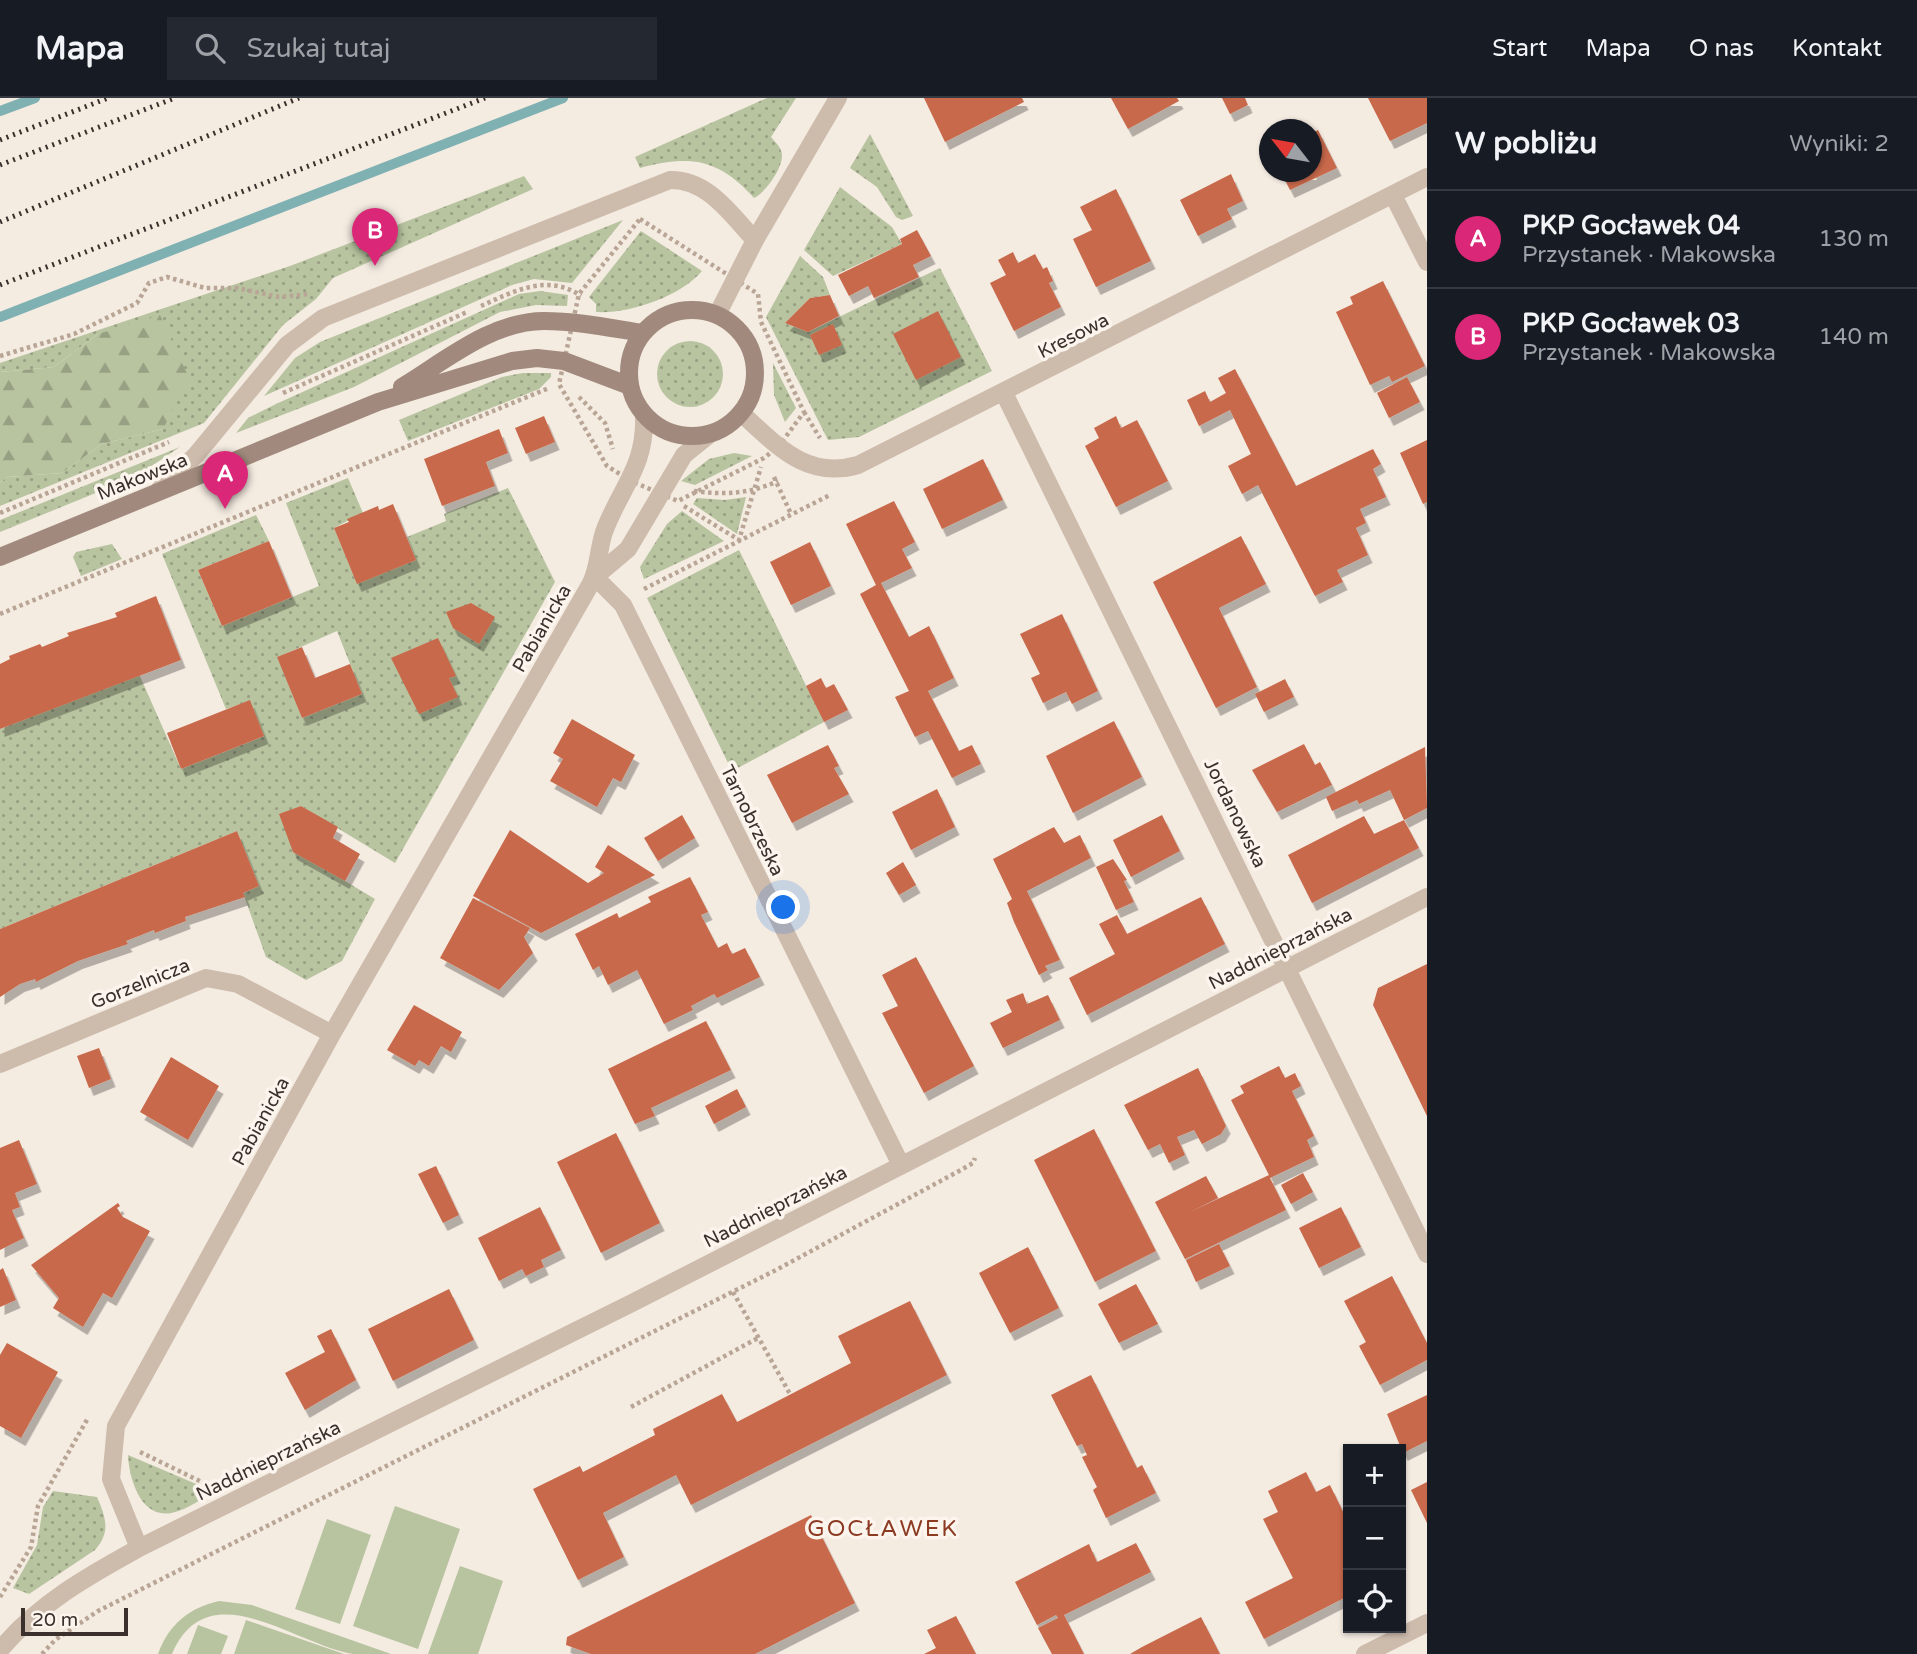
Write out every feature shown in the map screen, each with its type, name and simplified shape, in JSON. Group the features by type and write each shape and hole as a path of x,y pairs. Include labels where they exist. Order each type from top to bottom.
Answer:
{"street":[{"path":"718,313 755,240 838,98"},
{"name":"Kresowa","path":"741,413 779,446 814,468 842,470 858,465 1427,177"},
{"path":"155,493 196,455 287,345 323,318 670,180 681,180 710,193 755,240"},
{"path":"1393,195 1427,262"},
{"path":"691,309 718,313 737,327 753,354 754,385 741,413 727,426 710,434 687,438 657,427 645,416 630,386 630,358 642,333 656,320 673,312 691,309"},
{"name":"Makowska","path":"379,402 493,332 519,324 544,321 572,323 642,333"},
{"name":"Makowska","path":"0,557 379,402 512,361 537,358 564,361 630,386"},
{"name":"Jordanowska","path":"1004,393 1427,1254"},
{"name":"Pabianicka","path":"139,1548 111,1479 116,1426 332,1034 595,577 604,533 631,481 645,440 645,416"},
{"name":"Pabianicka","path":"595,577 628,550 684,455 710,434"},
{"name":"Tarnobrzeska","path":"595,577 623,605 901,1165"},
{"name":"Naddnieprzańska","path":"139,1548 632,1303 1427,897"},
{"name":"Gorzelnicza","path":"0,1064 206,978 238,984 332,1034"},
{"path":"0,1650 35,1615 75,1584 139,1548"},
{"path":"1365,1654 1427,1623"}],"path":[{"path":"678,501 764,458 779,446 804,412 761,322 758,294 640,219 579,295 559,384 607,466 659,495 678,501 739,540 764,458"},
{"path":"0,356 75,334 136,303 149,284 167,277 205,288 237,288 279,297 316,294"},
{"path":"0,614 559,384"},
{"path":"764,458 792,514"},
{"path":"606,477 607,466"},
{"path":"42,1654 55,1640 99,1611 733,1292 959,1171 973,1163 977,1153"},
{"path":"733,1292 790,1394"},
{"path":"631,1407 758,1338"},
{"path":"134,1449 217,1489"}],"green space":[{"path":"767,98 796,98 771,137 782,153 779,167 768,186 754,198 728,175 702,163 674,162 640,168 635,157"},
{"path":"870,134 913,216 902,220 896,217 877,187 850,168"},
{"path":"524,176 533,189 333,278 316,299 283,325 204,423 0,506 0,483 7,477 62,473 102,444 163,429 98,334 54,367 0,372 0,363 290,266"},
{"path":"840,187 892,227 902,244 833,276 804,250"},
{"path":"623,220 572,283 534,279 512,285 264,396 295,358 320,342"},
{"path":"641,231 702,271 681,289 653,302 623,310 596,312 596,304 589,297"},
{"path":"800,256 823,277 830,295 810,298 785,323 808,332 940,268 992,371 859,437 828,440 766,317"},
{"path":"540,291 568,295 567,306 536,305 500,312 354,387 236,433 248,418 276,404 519,294"},
{"path":"160,315 189,378 163,429 102,444 62,473 7,477 0,483 0,372 54,367 98,334"},
{"path":"690,341 703,344 713,351 720,361 723,374 720,387 713,397 703,404 690,407 677,404 667,397 660,387 657,374 660,361 667,351 677,344"},
{"path":"773,363 796,408 785,422 774,395"},
{"path":"523,373 551,373 551,377 539,389 408,441 399,420 502,377"},
{"path":"180,447 135,477 0,532 0,520"},
{"path":"734,453 752,456 695,485 681,481 709,459"},
{"path":"348,478 363,513 334,528 357,583 416,560 407,537 446,521 444,514 508,488 555,582 395,863 301,806 280,815 345,881 375,899 342,961 306,980 266,957 243,893 259,886 237,831 0,929 0,729 139,674 181,769 264,736 250,701 226,709 162,554 256,515 269,541 198,570 222,626 319,586 286,503","holes":["337,631 362,694 302,718 278,657"]},
{"path":"746,497 737,534 693,504 697,498 725,500"},
{"path":"682,511 724,541 644,579 640,567 667,524"},
{"path":"112,544 122,559 81,576 73,557 76,552"},
{"path":"739,550 824,722 732,771 647,598"},
{"path":"128,1455 201,1486 201,1500 175,1512 154,1511 146,1505 135,1487"},
{"path":"53,1491 97,1497 105,1518 105,1531 95,1550 29,1594 13,1588 37,1545 43,1507"},
{"path":"395,1506 460,1529 418,1649 353,1626"},
{"path":"327,1519 371,1535 340,1624 295,1609"},
{"path":"460,1566 503,1581 478,1654 428,1654"},
{"path":"219,1601 252,1605 391,1654 353,1654 254,1619 230,1615 207,1617 188,1630 172,1654 158,1654 168,1634 181,1619 198,1608"},
{"path":"246,1620 344,1654 234,1654"},
{"path":"198,1625 228,1636 221,1654 187,1654"}],"building":[{"path":"924,98 1022,98 1024,102 945,142"},
{"path":"1111,98 1177,98 1179,101 1128,129"},
{"path":"1222,98 1245,98 1248,105 1230,114"},
{"path":"1368,98 1427,98 1427,123 1390,141"},
{"path":"1322,138 1337,168 1322,175"},
{"path":"1231,174 1243,201 1227,209 1232,219 1198,236 1180,200"},
{"path":"1286,182 1307,182 1290,190"},
{"path":"1116,189 1151,261 1096,287 1073,239 1092,230 1080,207"},
{"path":"917,230 931,256 913,265 919,277 874,298 868,286 849,296 838,275 902,244 900,239"},
{"path":"1013,252 1018,263 1035,254 1043,269 1047,267 1053,281 1049,283 1061,307 1014,331 990,283 1006,275 998,260"},
{"path":"1383,281 1425,366 1392,382 1389,376 1370,385 1336,312 1353,304 1350,297"},
{"path":"830,295 839,316 808,332 785,323 810,298"},
{"path":"938,311 961,357 916,380 893,334"},
{"path":"833,324 842,345 819,355 810,335"},
{"path":"1235,369 1296,486 1373,449 1381,464 1373,469 1386,497 1360,509 1366,523 1356,528 1368,555 1337,570 1343,582 1315,596 1258,485 1242,494 1228,466 1251,454 1230,410 1199,426 1187,400 1205,391 1210,402 1226,393 1218,378"},
{"path":"1407,377 1420,402 1389,418 1377,393"},
{"path":"544,416 555,442 526,454 515,428"},
{"path":"1116,416 1121,428 1137,420 1168,481 1116,507 1085,446 1099,438 1094,428"},
{"path":"499,429 508,453 486,462 495,486 442,506 424,459"},
{"path":"1427,440 1427,502 1423,504 1400,453"},
{"path":"983,459 1003,500 942,529 923,489"},
{"path":"894,501 915,542 902,549 912,568 881,583 909,637 929,626 954,678 928,691 959,751 972,745 981,764 952,778 928,731 915,737 895,697 909,691 860,594 876,585 846,524"},
{"path":"393,504 416,560 357,584 334,528 349,522 347,519 378,506 379,510"},
{"path":"1241,536 1266,584 1219,608 1257,687 1216,708 1153,582"},
{"path":"269,541 292,597 222,626 198,570"},
{"path":"810,542 831,586 791,605 770,562"},
{"path":"156,596 181,660 0,729 0,664 10,659 9,656 40,644 42,647 69,636 67,633 117,617 115,613"},
{"path":"471,603 495,617 479,644 453,628 446,612"},
{"path":"1062,614 1098,691 1072,704 1066,692 1043,703 1031,678 1040,674 1020,634"},
{"path":"438,638 456,676 449,678 458,697 419,714 391,658"},
{"path":"302,647 315,678 350,664 362,694 302,718 277,657"},
{"path":"821,678 826,688 834,684 848,710 824,722 806,686"},
{"path":"1285,679 1294,697 1264,712 1255,694"},
{"path":"250,700 264,736 181,769 167,733"},
{"path":"572,719 635,755 621,782 613,778 597,807 550,781 563,759 553,753"},
{"path":"1114,721 1142,777 1073,813 1046,756"},
{"path":"1304,744 1315,765 1320,762 1332,785 1277,812 1252,770"},
{"path":"828,745 839,766 834,768 849,794 792,823 767,775"},
{"path":"1425,747 1427,808 1404,820 1390,790 1359,804 1357,800 1332,811 1326,797"},
{"path":"937,789 955,827 911,850 892,812"},
{"path":"301,806 338,827 333,838 360,854 345,881 293,852 279,814"},
{"path":"682,815 695,838 658,861 644,838"},
{"path":"1162,815 1180,851 1131,877 1113,840"},
{"path":"1364,816 1374,834 1404,820 1419,848 1312,903 1288,855"},
{"path":"1054,827 1064,843 1080,835 1091,858 1027,891 1060,960 1045,966 1048,970 1039,975 1014,922 1007,903 1012,899 993,859"},
{"path":"510,830 588,883 604,873 595,867 608,845 655,875 541,933 473,896"},
{"path":"237,831 259,886 243,893 245,897 185,917 186,921 126,941 128,944 78,961 36,982 35,979 20,984 0,997 0,929"},
{"path":"1113,859 1127,880 1124,881 1134,902 1116,910 1096,867"},
{"path":"903,862 916,885 899,895 886,873"},
{"path":"690,877 708,912 701,915 718,948 727,943 732,954 745,948 760,977 717,998 714,994 691,1006 693,1010 664,1024 637,970 608,985 599,966 593,970 575,934 617,913 619,918 651,902 648,897"},
{"path":"1201,897 1225,944 1087,1015 1069,978 1115,954 1099,924 1117,915 1127,934"},
{"path":"473,898 530,928 524,937 533,953 499,990 440,958"},
{"path":"916,957 974,1066 924,1093 882,1013 898,1006 882,975"},
{"path":"1427,964 1427,1116 1373,1005 1378,988"},
{"path":"1023,993 1027,1004 1048,995 1060,1020 1003,1048 990,1023 1012,1012 1006,1000"},
{"path":"414,1005 462,1032 451,1052 441,1046 429,1066 419,1060 415,1066 387,1050"},
{"path":"706,1021 731,1070 651,1108 655,1116 635,1124 608,1069"},
{"path":"99,1048 111,1079 89,1088 77,1056"},
{"path":"171,1057 219,1086 188,1140 140,1112"},
{"path":"1279,1066 1285,1078 1295,1073 1301,1086 1292,1091 1314,1136 1307,1140 1314,1157 1270,1178 1286,1210 1185,1259 1155,1202 1206,1176 1218,1198 1190,1212 1269,1175 1231,1100 1244,1093 1240,1086"},
{"path":"1198,1068 1226,1126 1221,1134 1202,1144 1194,1130 1177,1137 1185,1155 1169,1163 1160,1144 1148,1150 1124,1105"},
{"path":"737,1089 746,1107 714,1124 705,1106"},
{"path":"1094,1129 1156,1251 1095,1282 1034,1160"},
{"path":"616,1133 660,1223 601,1253 557,1162"},
{"path":"19,1140 37,1184 15,1193 20,1207 12,1210 24,1238 0,1250 0,1148"},
{"path":"436,1166 459,1215 443,1223 418,1174"},
{"path":"1303,1173 1313,1192 1291,1204 1281,1185"},
{"path":"118,1203 120,1206 117,1208 123,1217 150,1231 112,1298 103,1293 83,1327 53,1308 59,1298 31,1265"},
{"path":"540,1207 561,1250 541,1260 544,1267 526,1276 522,1269 499,1281 478,1238"},
{"path":"1341,1207 1361,1247 1319,1268 1299,1228"},
{"path":"1219,1244 1230,1266 1196,1282 1186,1260"},
{"path":"1028,1247 1059,1308 1010,1333 979,1273"},
{"path":"3,1268 16,1300 0,1307 0,1270"},
{"path":"1392,1276 1427,1343 1427,1360 1380,1385 1359,1346 1366,1342 1344,1301"},
{"path":"1136,1284 1158,1324 1119,1343 1098,1304"},
{"path":"449,1289 474,1340 393,1381 368,1329"},
{"path":"910,1301 947,1375 691,1505 676,1475 603,1513 624,1557 578,1580 533,1489 580,1466 583,1472 655,1435 653,1429 722,1394 737,1422 851,1363 838,1336"},
{"path":"331,1329 356,1380 305,1410 285,1373 325,1352 317,1336"},
{"path":"7,1343 58,1372 21,1438 0,1426 0,1355"},
{"path":"1091,1375 1137,1468 1142,1465 1156,1493 1106,1518 1093,1490 1097,1487 1082,1457 1087,1455 1082,1444 1077,1446 1051,1395"},
{"path":"1427,1395 1427,1441 1406,1452 1406,1444 1399,1444 1387,1414"},
{"path":"1306,1472 1316,1492 1330,1485 1343,1512 1343,1599 1264,1639 1245,1602 1293,1578 1263,1519 1278,1512 1268,1491"},
{"path":"1427,1482 1427,1523 1411,1490"},
{"path":"811,1515 855,1603 755,1654 591,1654 566,1645 567,1637"},
{"path":"1136,1543 1151,1572 1064,1615 1084,1654 1052,1654 1038,1628 1058,1618 1056,1615 1037,1625 1015,1582 1089,1544 1097,1562"},
{"path":"956,1616 976,1654 924,1654 936,1648 927,1630"},
{"path":"1201,1617 1220,1654 1130,1654 1142,1647"}],"waterway":[{"path":"0,111 35,98"},
{"path":"0,317 563,98"}],"railway":[{"path":"0,140 108,98"},
{"path":"0,165 175,98"},
{"path":"0,222 299,98"},
{"path":"0,285 485,98"}],"place":[{"name":"PKP Gocławek 03","path":"375,266"},
{"name":"PKP Gocławek 04","path":"225,509"}],"district":[{"name":"GOCŁAWEK","path":"883,1528"}]}
